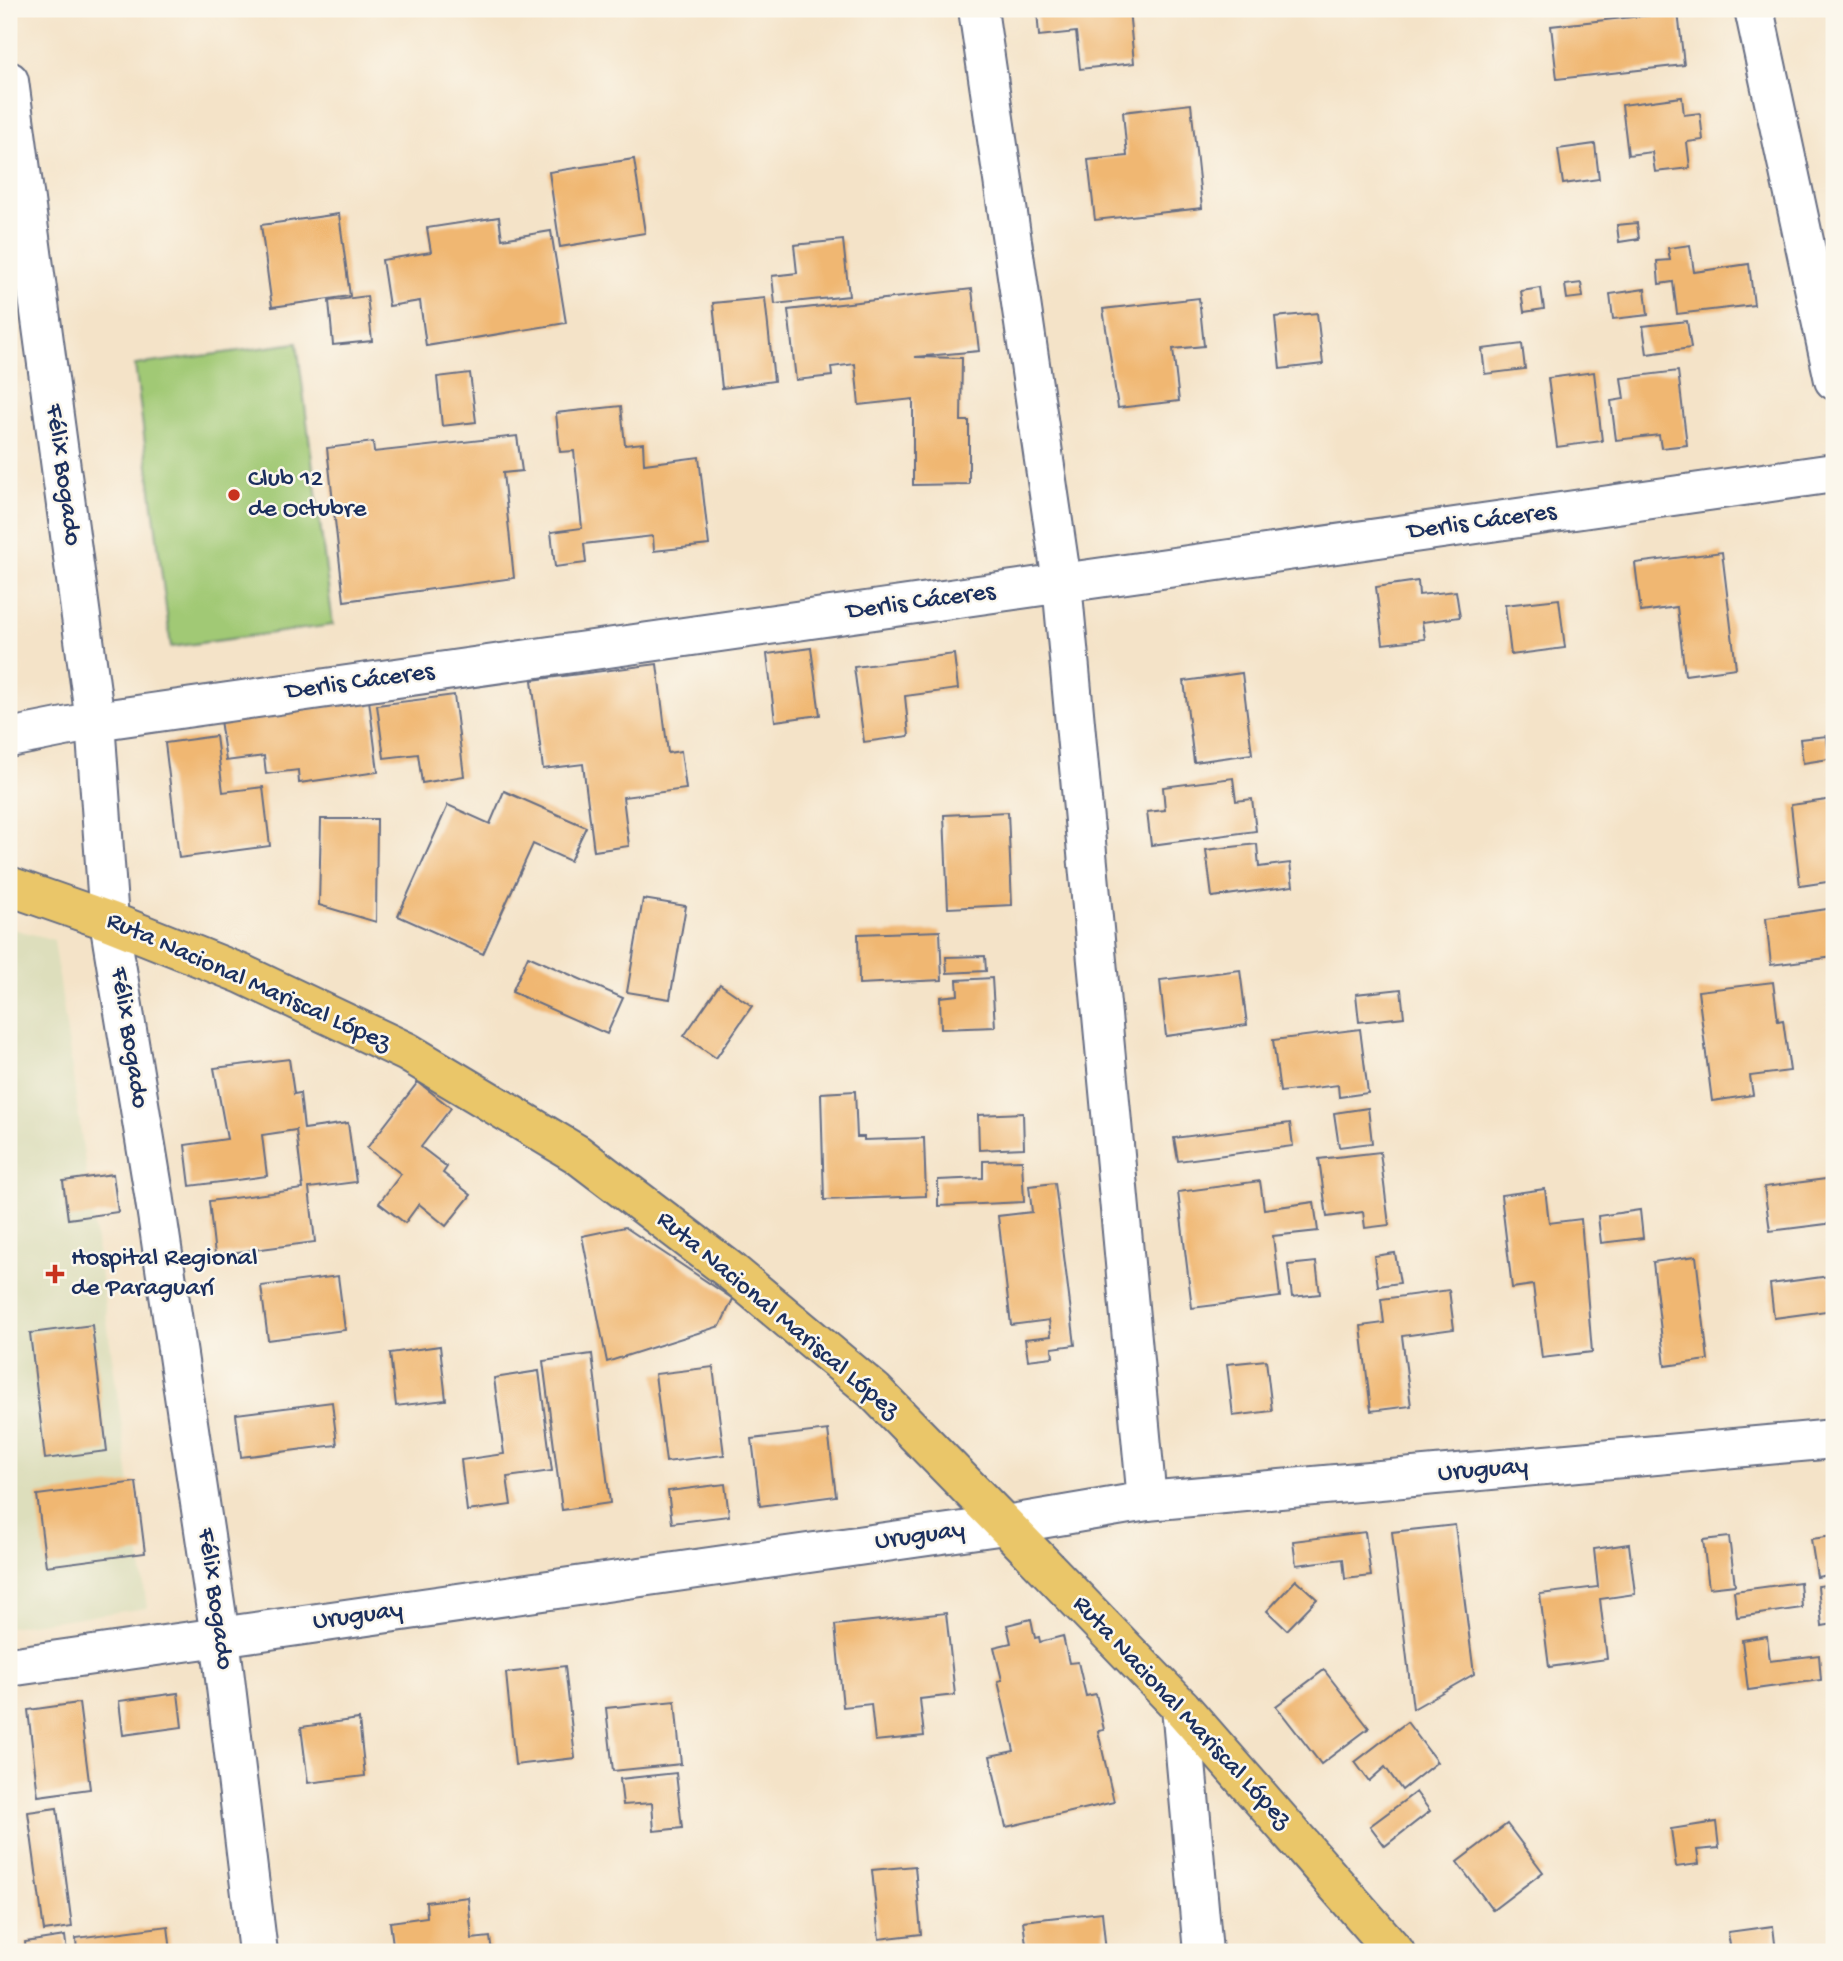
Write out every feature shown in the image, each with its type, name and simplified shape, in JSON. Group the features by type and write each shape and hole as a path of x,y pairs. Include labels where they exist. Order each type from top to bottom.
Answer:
{"highway":[{"name":"Ruta Nacional Mariscal López","path":"9,886 109,921 243,974 407,1052 577,1154 732,1272 874,1391 1005,1525 1181,1707 1395,1952"}],"street":[{"path":"978,9 1062,583 1147,1501"},
{"path":"1754,9 1834,380"},
{"name":"Félix Bogado","path":"9,81 95,721 109,921 154,1194 220,1637 258,1952"},
{"name":"Derlis Cáceres","path":"9,738 95,721 1834,473"},
{"name":"Uruguay","path":"9,1667 1005,1525 1147,1501 1834,1438"},
{"path":"1181,1707 1203,1952"}],"shaded area":[{"name":"Hospital Regional de Paraguarí","path":"9,928 54,940 147,1608 9,1627"}],"green space":[{"name":"Club 12 de Octubre","path":"297,343 333,625 171,647 135,365"}],"building":[{"path":"1129,9 1134,63 1080,69 1076,32 1039,36 1037,10"},
{"path":"1678,12 1684,65 1557,79 1551,26"},
{"path":"1682,97 1684,115 1700,113 1703,140 1687,142 1690,168 1655,172 1652,152 1628,155 1622,105"},
{"path":"1191,104 1202,208 1095,220 1088,160 1127,156 1123,112"},
{"path":"1595,144 1599,179 1563,184 1558,149"},
{"path":"634,159 645,233 560,247 549,172"},
{"path":"339,214 350,296 272,307 261,225"},
{"path":"499,217 502,239 551,231 566,323 426,346 420,301 389,306 382,260 431,252 427,228"},
{"path":"1637,223 1639,239 1619,242 1617,225"},
{"path":"843,240 849,296 775,304 772,276 797,273 794,245"},
{"path":"1690,245 1694,272 1749,264 1754,305 1677,314 1673,282 1659,284 1657,261 1670,260 1668,248"},
{"path":"1581,283 1583,297 1567,299 1565,285"},
{"path":"1541,288 1544,309 1524,312 1521,291"},
{"path":"972,289 979,351 915,357 962,358 961,421 969,421 969,484 913,485 913,399 859,405 855,364 831,367 832,376 796,380 788,310"},
{"path":"1645,289 1648,315 1613,319 1610,294"},
{"path":"367,296 372,341 333,345 329,301"},
{"path":"765,298 774,381 722,388 713,303"},
{"path":"1199,298 1204,346 1173,349 1179,401 1118,408 1103,309"},
{"path":"1317,313 1323,364 1280,369 1275,317"},
{"path":"1687,321 1691,348 1647,354 1643,326"},
{"path":"1522,344 1525,369 1485,374 1482,349"},
{"path":"1678,371 1687,445 1661,448 1659,435 1616,440 1611,401 1624,399 1621,378"},
{"path":"1594,372 1602,441 1557,447 1548,378"},
{"path":"470,373 476,422 442,426 437,377"},
{"path":"621,406 625,445 643,443 644,464 699,457 709,545 654,551 653,536 584,544 586,563 555,567 551,532 582,528 574,451 560,452 556,413"},
{"path":"517,436 522,471 503,473 514,578 344,601 327,448 373,442 374,452"},
{"path":"1722,552 1736,668 1685,675 1677,607 1641,612 1635,563"},
{"path":"1418,581 1419,595 1456,591 1460,617 1422,622 1425,639 1383,644 1376,587"},
{"path":"1559,599 1565,648 1511,655 1505,605"},
{"path":"811,648 820,715 775,721 767,654"},
{"path":"954,654 958,689 905,696 909,736 864,742 854,667"},
{"path":"657,664 668,753 681,751 686,789 623,797 629,846 594,851 583,764 543,769 532,680"},
{"path":"1242,673 1252,754 1194,762 1184,681"},
{"path":"454,695 464,776 422,783 418,754 384,758 377,705"},
{"path":"369,700 378,772 299,783 298,770 266,774 264,756 226,761 220,720"},
{"path":"216,736 223,792 263,787 270,846 179,858 165,743"},
{"path":"1827,736 1829,759 1803,763 1800,739"},
{"path":"1233,778 1236,801 1252,799 1256,831 1151,845 1147,812 1165,810 1163,787"},
{"path":"504,791 586,827 570,861 533,844 483,954 398,916 448,805 490,824"},
{"path":"1834,799 1834,881 1800,886 1791,805"},
{"path":"1008,812 1012,905 948,908 944,815"},
{"path":"321,819 377,819 376,922 319,905"},
{"path":"1257,844 1259,867 1290,863 1293,886 1212,897 1206,850"},
{"path":"643,899 686,906 670,999 627,992"},
{"path":"1834,908 1834,957 1771,965 1766,918"},
{"path":"940,931 942,980 859,984 858,934"},
{"path":"528,956 623,998 607,1034 512,992"},
{"path":"985,956 986,971 947,973 946,957"},
{"path":"1240,970 1247,1025 1166,1036 1160,980"},
{"path":"992,978 995,1027 941,1029 940,997 958,995 957,980"},
{"path":"1773,982 1778,1021 1783,1020 1790,1071 1750,1076 1753,1095 1712,1101 1698,991"},
{"path":"720,984 752,1006 716,1058 684,1036"},
{"path":"1401,989 1404,1017 1359,1022 1356,994"},
{"path":"1360,1029 1368,1093 1339,1097 1338,1085 1280,1092 1273,1040"},
{"path":"289,1059 294,1094 300,1093 304,1129 348,1123 356,1182 309,1188 315,1242 215,1255 209,1201 303,1189 296,1130 262,1135 267,1176 190,1186 185,1145 227,1139 214,1068"},
{"path":"418,1082 451,1108 421,1147 447,1167 443,1173 471,1195 446,1226 419,1204 405,1223 379,1203 401,1174 367,1148"},
{"path":"855,1091 857,1137 864,1137 864,1140 924,1138 926,1196 824,1200 821,1093"},
{"path":"1368,1108 1372,1143 1339,1147 1334,1113"},
{"path":"1023,1113 1024,1148 979,1150 978,1115"},
{"path":"1290,1123 1293,1146 1178,1161 1174,1138"},
{"path":"1380,1152 1389,1225 1365,1228 1363,1212 1327,1217 1319,1159"},
{"path":"1022,1160 1024,1202 938,1206 938,1180 983,1178 983,1161"},
{"path":"113,1174 118,1212 68,1219 63,1181"},
{"path":"1834,1178 1834,1223 1770,1231 1764,1187"},
{"path":"1260,1181 1264,1209 1314,1202 1318,1231 1273,1236 1280,1297 1192,1308 1178,1192"},
{"path":"1055,1183 1075,1345 1052,1348 1053,1357 1028,1360 1025,1339 1051,1336 1049,1320 1011,1325 998,1216 1032,1212 1029,1186"},
{"path":"1545,1189 1549,1223 1581,1219 1592,1352 1542,1358 1533,1285 1512,1288 1501,1195"},
{"path":"1640,1210 1643,1238 1601,1243 1598,1216"},
{"path":"625,1227 733,1299 720,1326 607,1362 582,1236"},
{"path":"1395,1253 1400,1283 1378,1286 1374,1256"},
{"path":"1696,1256 1708,1360 1665,1366 1653,1262"},
{"path":"1316,1262 1320,1294 1292,1297 1288,1265"},
{"path":"338,1276 345,1330 268,1340 261,1286"},
{"path":"1830,1276 1834,1310 1774,1318 1770,1284"},
{"path":"1449,1290 1454,1329 1402,1336 1411,1406 1371,1411 1361,1326 1384,1323 1381,1299"},
{"path":"92,1325 107,1451 45,1459 30,1333"},
{"path":"440,1346 446,1400 396,1406 390,1353"},
{"path":"592,1354 610,1503 562,1510 543,1361"},
{"path":"1266,1360 1272,1411 1233,1416 1227,1364"},
{"path":"713,1367 724,1455 666,1462 655,1374"},
{"path":"539,1371 552,1471 507,1477 511,1505 467,1511 461,1460 504,1454 494,1378"},
{"path":"332,1402 337,1445 241,1457 236,1414"},
{"path":"828,1430 836,1496 760,1506 752,1439"},
{"path":"136,1482 145,1553 46,1566 37,1495"},
{"path":"725,1484 729,1516 672,1523 668,1491"},
{"path":"1455,1525 1474,1674 1413,1709 1392,1532"},
{"path":"1365,1532 1371,1576 1345,1579 1343,1559 1296,1565 1293,1541"},
{"path":"1834,1536 1834,1574 1817,1577 1811,1539"},
{"path":"1729,1537 1735,1585 1709,1588 1703,1540"},
{"path":"1629,1544 1635,1594 1600,1599 1607,1659 1549,1667 1540,1594 1598,1587 1594,1549"},
{"path":"1296,1580 1317,1599 1287,1630 1267,1611"},
{"path":"1800,1582 1802,1608 1737,1617 1734,1591"},
{"path":"1834,1584 1834,1624 1822,1626 1818,1586"},
{"path":"946,1613 955,1695 920,1699 924,1736 875,1741 871,1704 843,1707 835,1625"},
{"path":"1031,1619 1035,1638 1039,1637 1040,1642 1063,1636 1069,1663 1078,1662 1086,1696 1096,1694 1104,1730 1098,1731 1114,1802 1006,1827 990,1756 1014,1751 998,1681 1002,1680 994,1647 1011,1643 1007,1625"},
{"path":"1767,1636 1770,1661 1819,1655 1821,1680 1748,1690 1742,1640"},
{"path":"565,1666 575,1758 515,1765 506,1673"},
{"path":"1324,1670 1369,1728 1321,1764 1276,1706"},
{"path":"178,1693 182,1727 123,1735 119,1701"},
{"path":"675,1701 681,1764 613,1771 606,1708"},
{"path":"79,1703 90,1789 38,1796 28,1710"},
{"path":"359,1719 365,1776 308,1783 301,1727"},
{"path":"1407,1722 1437,1762 1402,1790 1385,1767 1369,1781 1355,1762"},
{"path":"676,1773 682,1828 654,1831 652,1803 623,1805 620,1779"},
{"path":"1416,1792 1430,1811 1385,1846 1370,1826"},
{"path":"57,1808 72,1927 44,1931 28,1812"},
{"path":"1716,1822 1719,1848 1697,1850 1699,1864 1676,1867 1671,1829"},
{"path":"1507,1824 1543,1872 1493,1910 1457,1862"},
{"path":"915,1866 921,1934 879,1939 872,1870"},
{"path":"468,1897 472,1939 490,1937 492,1952 394,1952 390,1922 427,1917 426,1902"},
{"path":"1102,1912 1106,1952 1027,1952 1023,1921"},
{"path":"168,1926 171,1952 77,1952 76,1938"},
{"path":"1773,1926 1776,1952 1731,1952 1728,1932"},
{"path":"65,1936 67,1952 26,1952 25,1942"}],"place":[{"name":"Club 12 de Octubre","path":"234,495"},
{"name":"Hospital Regional de Paraguarí","path":"55,1274"}]}
